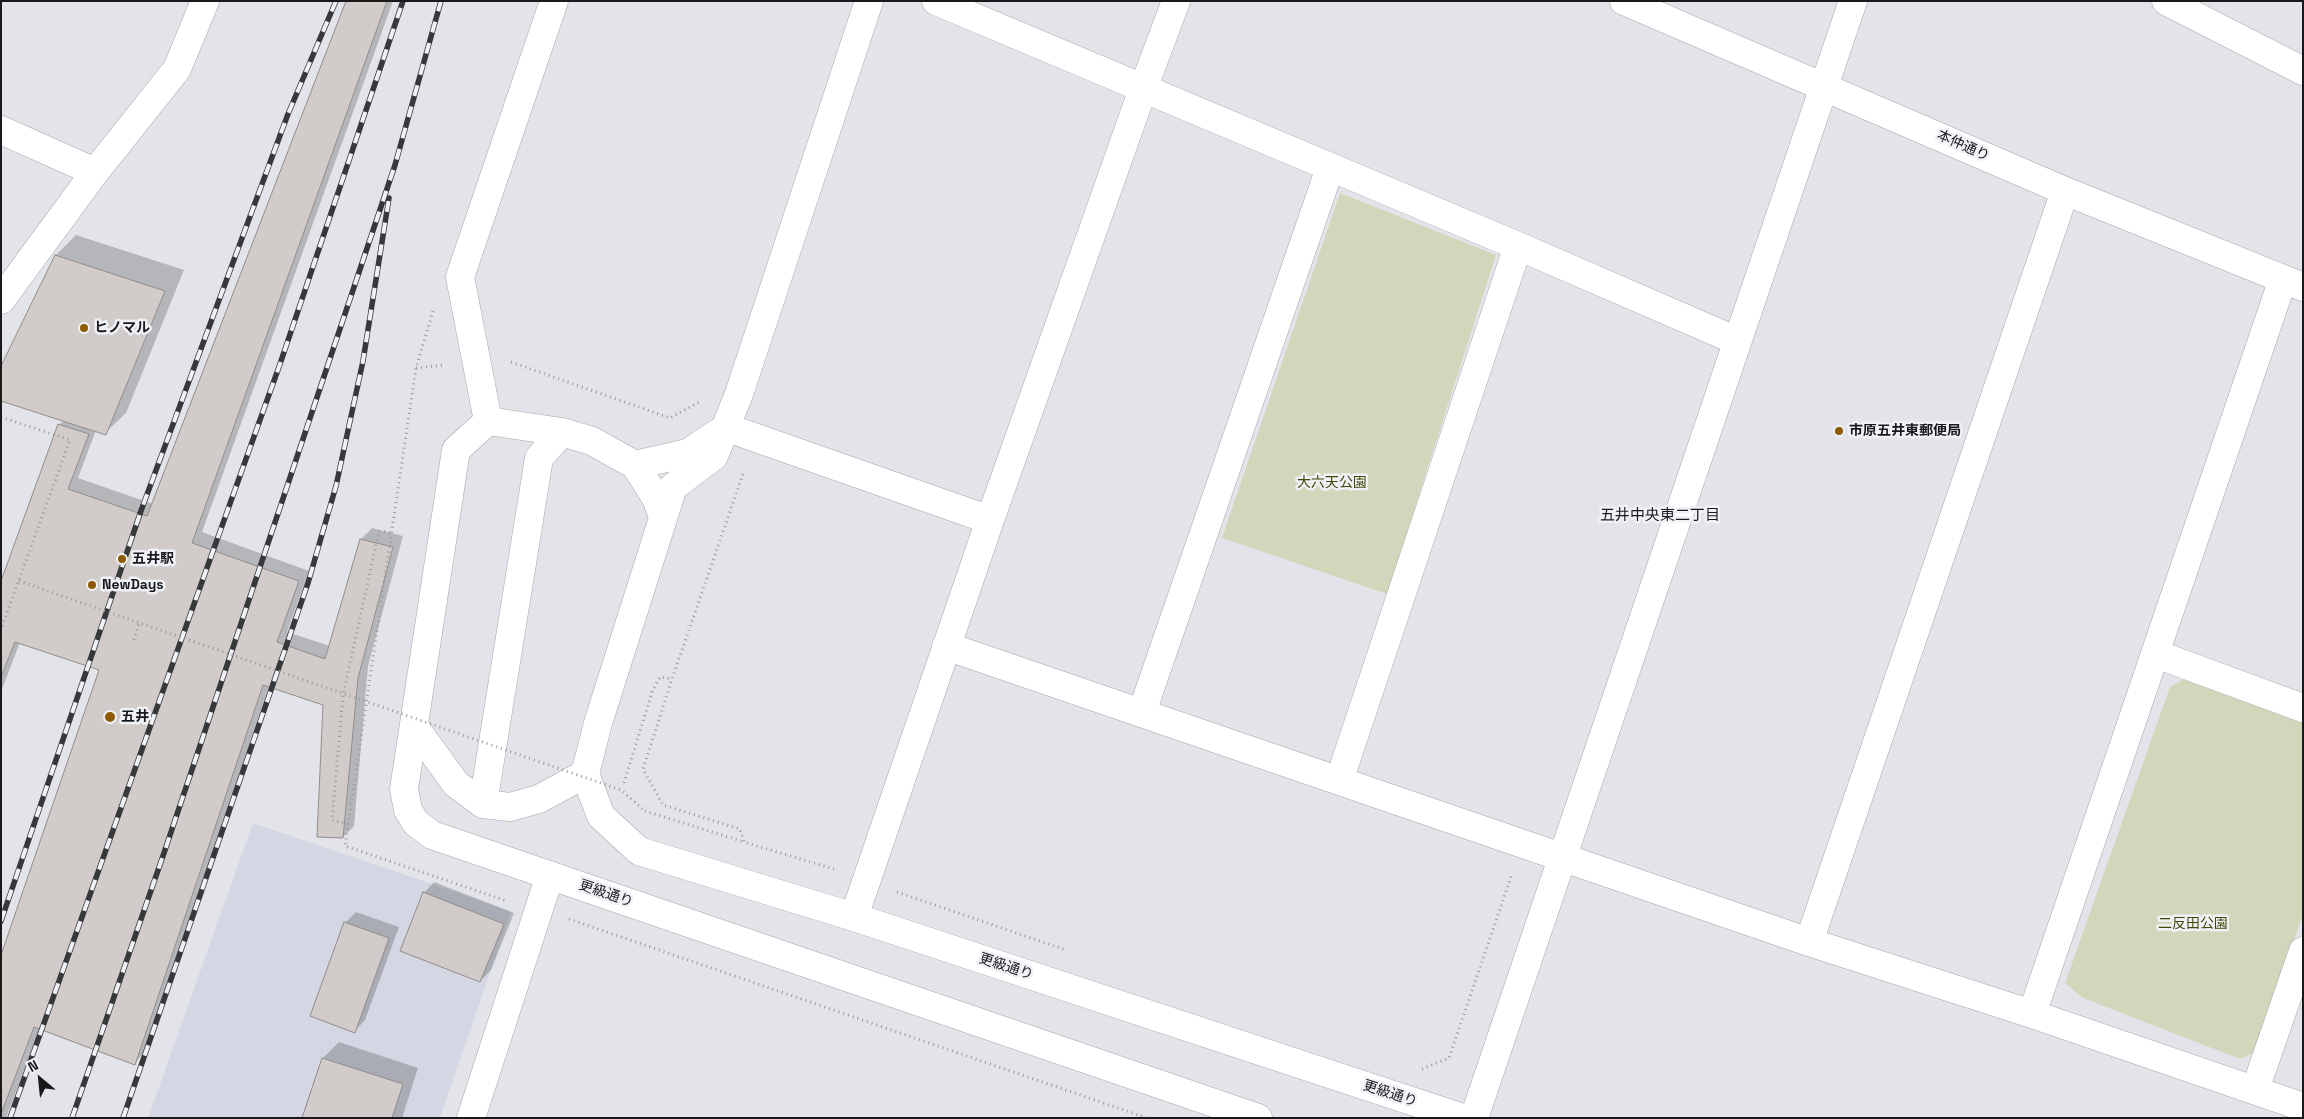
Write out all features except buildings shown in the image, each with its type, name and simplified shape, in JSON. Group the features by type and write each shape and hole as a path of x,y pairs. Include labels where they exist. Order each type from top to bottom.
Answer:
{"street":[{"path":"1,300 95,172 177,69 206,1"},
{"path":"554,1 460,277 488,420 562,432 592,441 635,465 656,498 663,517"},
{"path":"414,726 456,784 483,804 510,807 539,799 585,774 598,723 673,487 714,456 739,394 868,1"},
{"path":"936,1 1737,340"},
{"path":"854,917 990,520 1176,1"},
{"name":"本仲通り","path":"1624,1 2065,191 2293,283"},
{"path":"1474,1118 1564,858 1737,340 1853,1"},
{"path":"2166,1 2303,71"},
{"path":"1,130 95,172"},
{"path":"1142,712 1330,168"},
{"path":"1809,942 2065,191"},
{"path":"1339,781 1518,246"},
{"path":"2032,1014 2156,654 2293,283"},
{"name":"更級通り","path":"488,420 456,450 404,788 408,810 416,823 432,836 1258,1118"},
{"path":"635,465 688,453 725,428"},
{"path":"725,428 990,520"},
{"path":"483,804 539,458 562,432"},
{"path":"946,646 1809,942 2032,1014 2303,1106"},
{"path":"2156,654 2303,708"},
{"name":"更級通り","path":"585,774 601,816 639,851 854,917 1463,1118"},
{"path":"471,1118 550,875"},
{"path":"2254,1090 2303,951"}],"path":[{"path":"502,359 670,418 702,400 705,392"},
{"path":"416,368 453,364"},
{"path":"1,417 70,440 1,629"},
{"path":"744,842 740,829 663,805 644,769 672,679 746,464"},
{"path":"348,824 332,820 343,695 379,530 392,533"},
{"path":"19,581 621,790 645,811 838,870"},
{"path":"134,640 139,623"},
{"path":"621,790 652,692 660,677 672,679"},
{"path":"1418,1071 1449,1058 1512,875 1508,867"},
{"path":"887,889 1074,953"},
{"path":"569,919 1147,1118"}],"shaded area":[{"path":"253,823 511,911 440,1118 148,1118"}],"green space":[{"name":"大六天公園","path":"1340,193 1496,255 1387,594 1222,538"},
{"name":"二反田公園","path":"2190,676 2303,718 2303,913 2257,1051 2240,1059 2083,998 2065,983 2170,687"}],"railway":[{"path":"1,921 142,508 288,114 336,1"},
{"path":"10,1118 280,364 403,1"},
{"path":"72,1118 164,853 395,165 441,1"},
{"path":"123,1118 308,583 336,486 363,361 389,198"}],"place":[{"name":"ヒノマル","path":"84,328"},
{"name":"市原五井東郵便局","path":"1839,431"},
{"name":"五井駅","path":"122,559"},
{"name":"NewDays","path":"92,585"},
{"name":"五井","path":"110,717"}],"district":[{"name":"五井中央東二丁目","path":"1660,516"}]}
